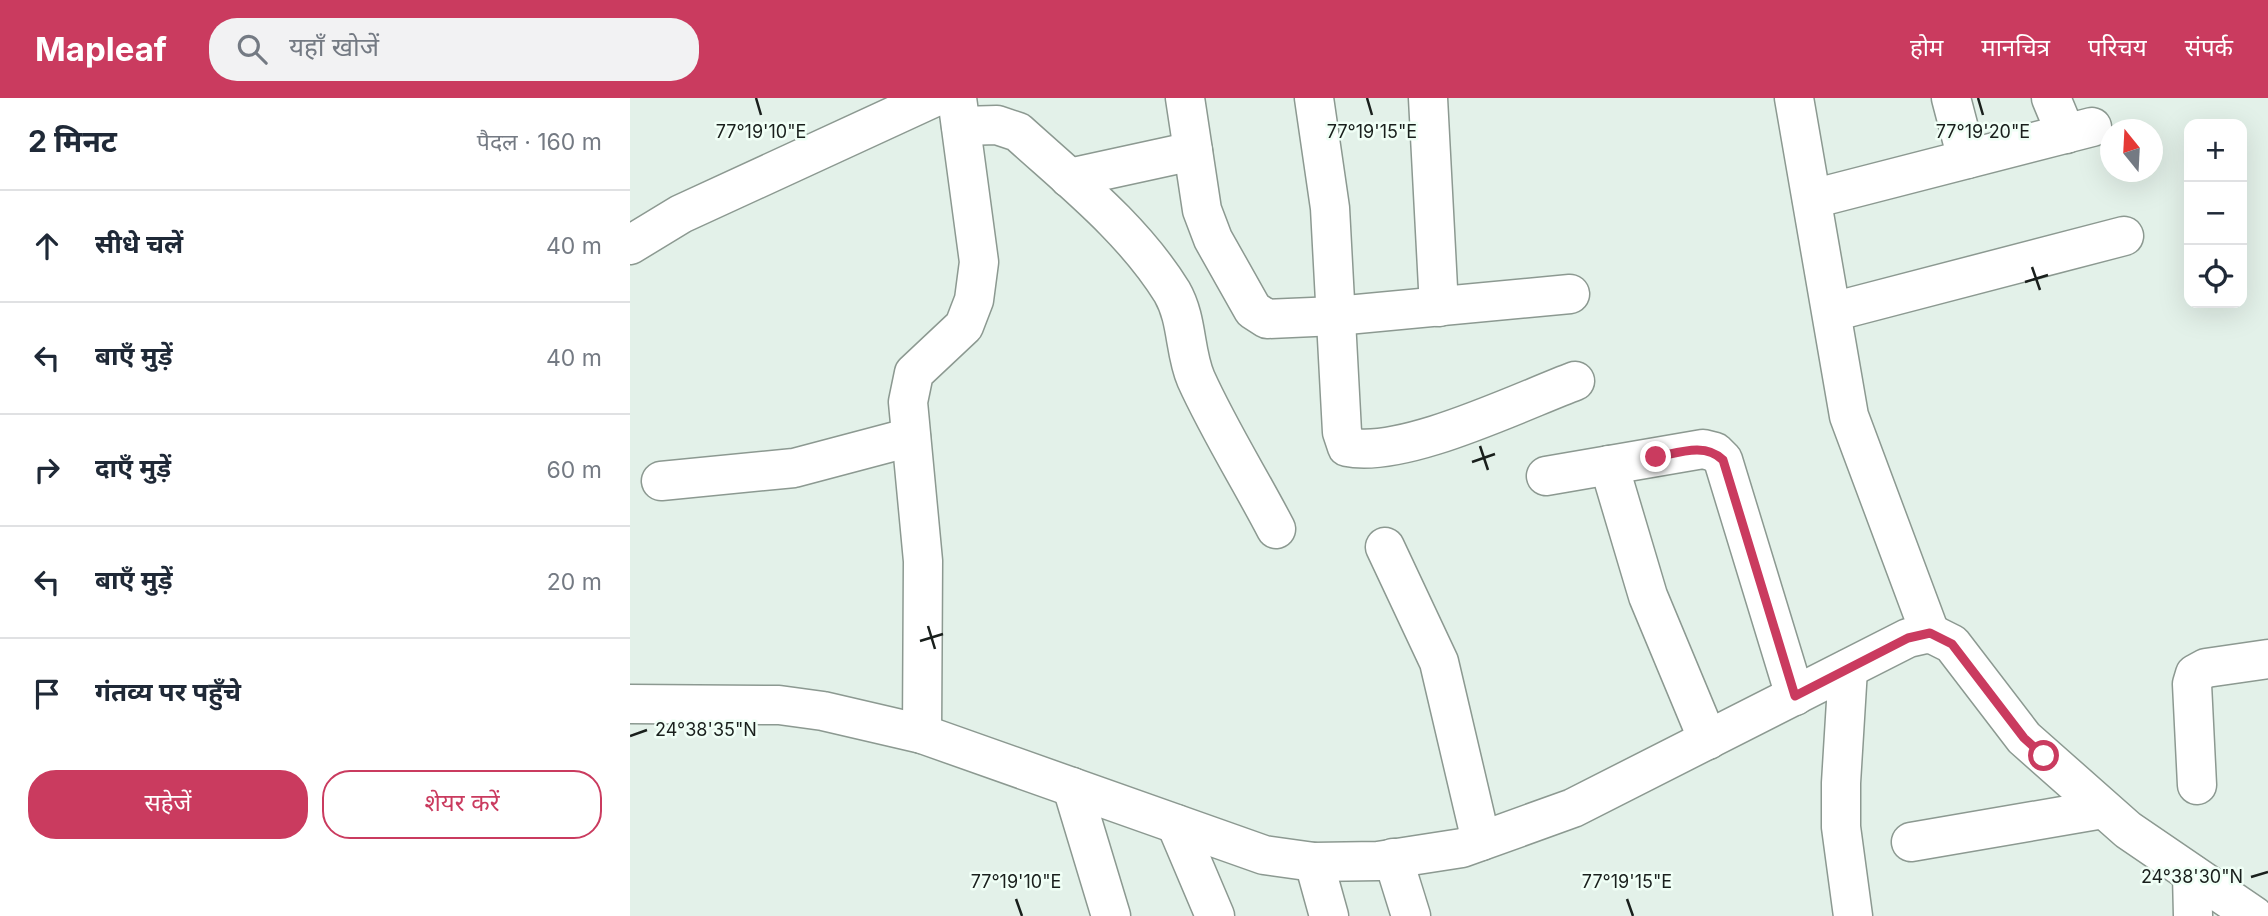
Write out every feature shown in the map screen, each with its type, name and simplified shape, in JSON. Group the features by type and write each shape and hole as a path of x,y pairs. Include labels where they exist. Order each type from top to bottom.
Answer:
{"street":[{"path":"630,245 681,214 933,98"},
{"path":"1185,98 1202,210 1213,239 1253,310 1267,320 1570,294"},
{"path":"1314,98 1330,208 1342,432 1347,447 1362,450 1415,442 1575,381"},
{"path":"1428,98 1439,307"},
{"path":"1794,98 1849,416 1930,633"},
{"path":"1951,98 1966,159"},
{"path":"1812,199 2079,130 2051,98"},
{"path":"922,734 923,561 908,402 914,373 964,326 974,300 979,262 959,112 1018,132 1120,225 1173,294 1187,328 1195,377 1276,529"},
{"path":"1069,178 1194,151"},
{"path":"1832,313 2124,236"},
{"path":"661,481 794,468 911,438"},
{"path":"1546,476 1703,449 1715,452 1723,460 1795,696"},
{"path":"1609,466 1648,596 1708,740"},
{"path":"1385,547 1439,662 1481,841"},
{"path":"630,704 779,705 823,710 922,734 1264,855 1314,862 1393,858 1462,848 1573,808 1908,638 1930,633 1952,644 2024,738 2127,830 2254,916"},
{"path":"2197,785 2192,684 2195,674 2206,668 2268,659"},
{"path":"1848,668 1841,827 1853,916"},
{"path":"1072,787 1111,916"},
{"path":"1911,842 2103,809"},
{"path":"1176,824 1215,916"},
{"path":"1393,858 1411,916"},
{"path":"1314,862 1329,916"},
{"path":"2192,874 2193,916"}],"route":[{"path":"1656,457 1703,449 1715,452 1723,460 1795,696 1908,638 1930,633 1952,644 2024,738 2044,756"}]}
